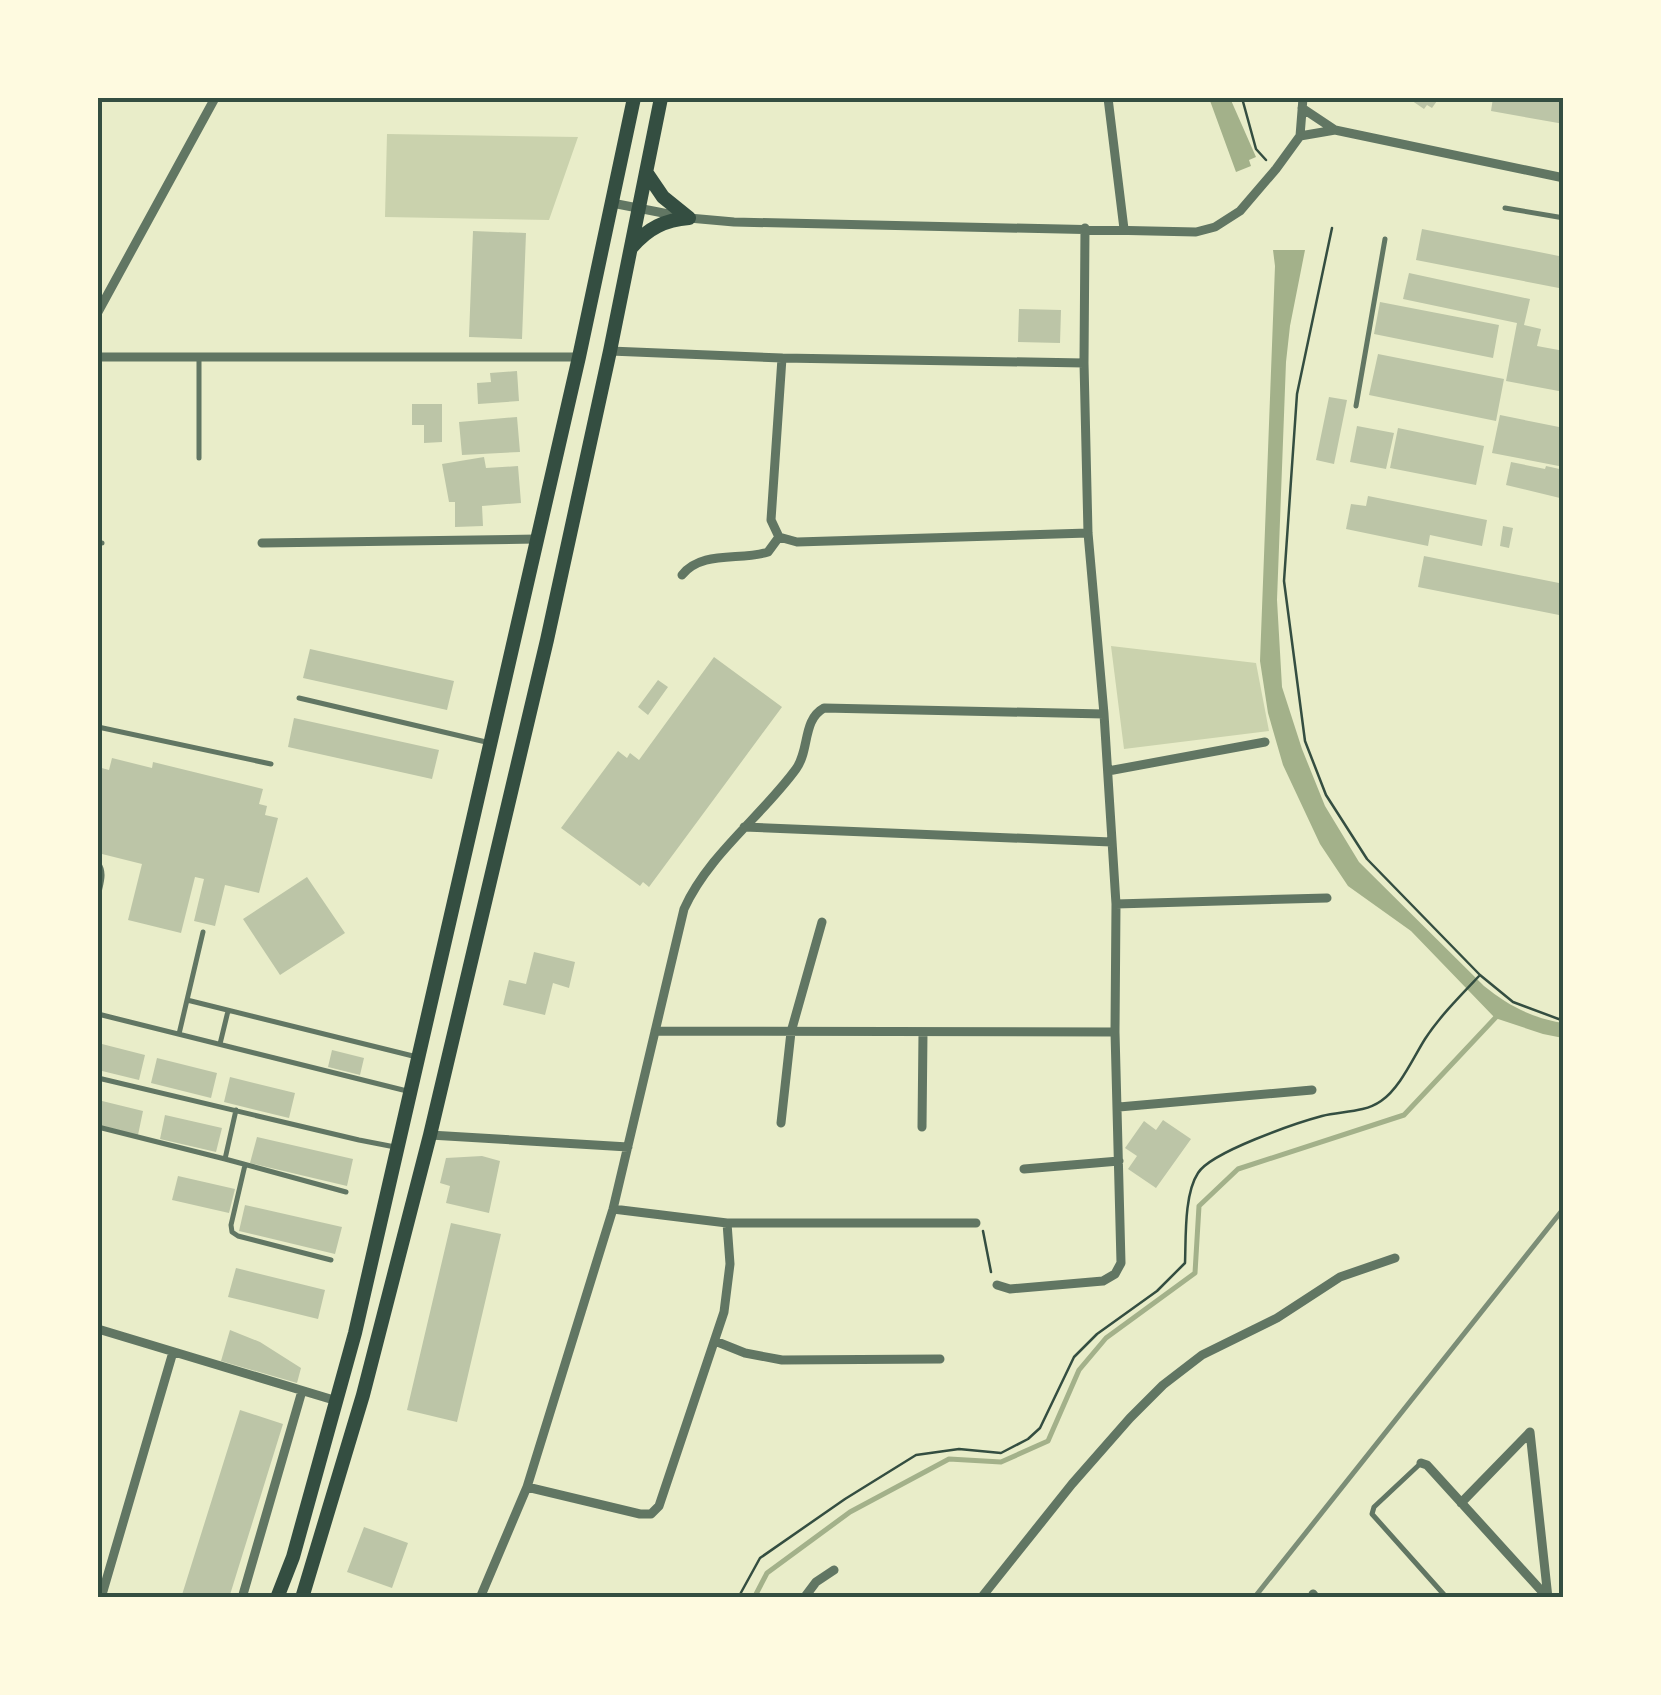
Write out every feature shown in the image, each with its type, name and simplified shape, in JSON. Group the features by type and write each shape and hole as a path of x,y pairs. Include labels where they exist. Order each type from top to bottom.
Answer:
{"main road":[{"path":"277,1598 356,1332 538,539 634,98"},
{"path":"302,1598 363,1396 430,1135 546,640 662,98"},
{"path":"646,172 663,198 689,218"},
{"path":"631,248 662,222 689,218"}],"street":[{"path":"98,312 215,98"},
{"path":"1108,98 1124,229"},
{"path":"612,203 734,222 1196,232 1215,227 1240,211 1276,170 1300,136 1303,102"},
{"path":"1303,102 1335,130"},
{"path":"1300,136 1335,130 1564,178"},
{"path":"996,1286 1010,1289 1103,1280 1114,1274 1120,1263 1116,904 1088,532 1085,228"},
{"path":"610,351 1084,363"},
{"path":"98,356 579,357"},
{"path":"779,537 772,520 782,358"},
{"path":"779,537 797,542 1088,532"},
{"path":"682,576 701,561 768,552 779,537"},
{"path":"262,543 538,539"},
{"path":"480,1598 527,1487 613,1208 684,908 699,882 743,827 794,771 804,753 810,721 824,708 1104,714"},
{"path":"1108,771 1265,742"},
{"path":"743,827 1111,842"},
{"path":"1116,904 1327,898"},
{"path":"781,1124 791,1032 822,922"},
{"path":"655,1031 1115,1032"},
{"path":"922,1033 922,1127"},
{"path":"1118,1107 1312,1090"},
{"path":"430,1135 628,1147"},
{"path":"1024,1169 1119,1162"},
{"path":"613,1208 728,1223 976,1223"},
{"path":"527,1487 640,1514 650,1514 660,1506 715,1341 728,1286 728,1223"},
{"path":"982,1598 1072,1484 1163,1385 1202,1355 1277,1318 1340,1277 1394,1258"},
{"path":"98,1329 337,1401"},
{"path":"715,1341 745,1353 782,1360 940,1359"},
{"path":"101,1598 173,1352"},
{"path":"242,1598 302,1391"},
{"path":"1461,1503 1530,1432 1548,1598"},
{"path":"1421,1463 1548,1598"},
{"path":"804,1598 816,1582 834,1570"}],"lane":[{"path":"1504,208 1564,218"},
{"path":"1356,406 1385,239"},
{"path":"198,458 199,356"},
{"path":"299,698 492,743"},
{"path":"98,726 271,764"},
{"path":"98,862 102,876 98,897"},
{"path":"178,1034 203,932"},
{"path":"187,1000 418,1057"},
{"path":"220,1044 228,1011"},
{"path":"98,1014 410,1092"},
{"path":"98,1078 398,1147"},
{"path":"225,1159 236,1110"},
{"path":"98,1127 346,1192"},
{"path":"245,1165 232,1232 330,1260"},
{"path":"1421,1463 1374,1507 1372,1514 1447,1598"}],"path":[{"path":"1242,98 1256,150 1276,170"},
{"path":"1332,228 1297,394 1284,582 1305,742 1326,795 1367,859 1479,976 1513,1002 1564,1021"},
{"path":"738,1598 760,1558 845,1498 916,1455 959,1449 1001,1453 1028,1439 1040,1428 1074,1357 1096,1334 1157,1291 1184,1263 1188,1205 1198,1172 1213,1160 1276,1131 1381,1102 1403,1076 1427,1036 1479,976"},
{"path":"976,1223 982,1228 996,1286"}],"shaded area":[{"path":"1209,98 1230,98 1256,157 1249,160 1251,166 1236,172"},
{"path":"387,134 578,137 549,220 385,217"},
{"path":"1273,250 1305,250 1286,362 1277,600 1282,687 1302,749 1325,806 1359,862 1484,986 1521,1010 1563,1023 1563,1038 1495,1018 1411,931 1348,886 1320,844 1283,765 1268,713 1260,661"},
{"path":"1111,646 1256,663 1269,731 1124,749"}],"building":[{"path":"1408,98 1439,98 1432,108 1427,105 1424,109"},
{"path":"1493,98 1564,98 1564,124 1491,111"},
{"path":"1422,229 1564,257 1564,289 1416,260"},
{"path":"473,231 526,233 522,339 469,337"},
{"path":"1409,273 1530,299 1524,325 1541,329 1537,346 1564,351 1564,392 1506,381 1517,323 1403,299"},
{"path":"1380,302 1499,325 1493,358 1374,334"},
{"path":"1019,309 1061,310 1060,343 1018,342"},
{"path":"1378,354 1504,379 1496,421 1369,395"},
{"path":"517,371 519,401 478,404 477,383 491,382 490,373"},
{"path":"1329,397 1347,400 1334,464 1316,460"},
{"path":"412,404 442,404 442,442 424,443 424,425 412,425"},
{"path":"1500,415 1564,428 1564,467 1492,453"},
{"path":"517,417 520,452 462,455 459,422"},
{"path":"1357,426 1394,433 1386,469 1350,462"},
{"path":"1398,428 1484,446 1476,485 1390,468"},
{"path":"484,457 486,468 518,466 521,503 482,506 483,526 455,527 455,502 449,502 442,464"},
{"path":"1511,462 1564,470 1564,499 1506,485"},
{"path":"1368,496 1487,520 1482,546 1430,535 1428,546 1346,529 1351,504 1366,506"},
{"path":"1503,526 1513,528 1509,548 1500,546"},
{"path":"1424,556 1564,584 1564,616 1418,587"},
{"path":"310,649 454,681 447,710 303,678"},
{"path":"714,657 782,707 649,887 643,882 640,886 561,828 618,751 639,760"},
{"path":"658,680 668,687 648,715 638,707"},
{"path":"294,718 439,750 432,779 288,747"},
{"path":"112,758 152,768 153,762 263,789 259,804 267,806 265,815 278,818 259,893 225,885 215,926 194,921 204,879 195,877 181,933 128,920 142,864 98,853 98,767 109,770"},
{"path":"307,877 345,933 280,975 243,919"},
{"path":"534,952 575,962 569,988 553,983 545,1015 503,1005 509,980 526,984"},
{"path":"98,1043 145,1055 139,1080 98,1070"},
{"path":"332,1050 364,1058 360,1075 328,1067"},
{"path":"157,1058 217,1073 211,1098 151,1083"},
{"path":"230,1077 295,1093 289,1118 224,1102"},
{"path":"98,1100 143,1111 138,1135 98,1126"},
{"path":"165,1115 222,1128 216,1152 160,1139"},
{"path":"1163,1120 1191,1139 1156,1188 1128,1169 1137,1156 1125,1148 1144,1121 1156,1130"},
{"path":"257,1137 353,1159 347,1186 250,1163"},
{"path":"482,1156 500,1161 489,1213 446,1203 450,1186 440,1183 446,1158"},
{"path":"178,1176 235,1189 229,1213 172,1200"},
{"path":"245,1205 342,1227 335,1254 239,1231"},
{"path":"451,1223 501,1234 457,1422 407,1410"},
{"path":"236,1268 325,1290 318,1319 228,1297"},
{"path":"230,1330 260,1342 301,1368 297,1383 221,1361"},
{"path":"240,1410 283,1424 229,1598 181,1598"},
{"path":"364,1527 408,1543 392,1588 347,1572"}],"waterway":[{"path":"754,1598 767,1573 850,1512 949,1459 1001,1462 1048,1441 1079,1370 1106,1338 1195,1273 1199,1206 1238,1169 1404,1115 1497,1016"}],"railway":[{"path":"1254,1598 1564,1208"}]}
